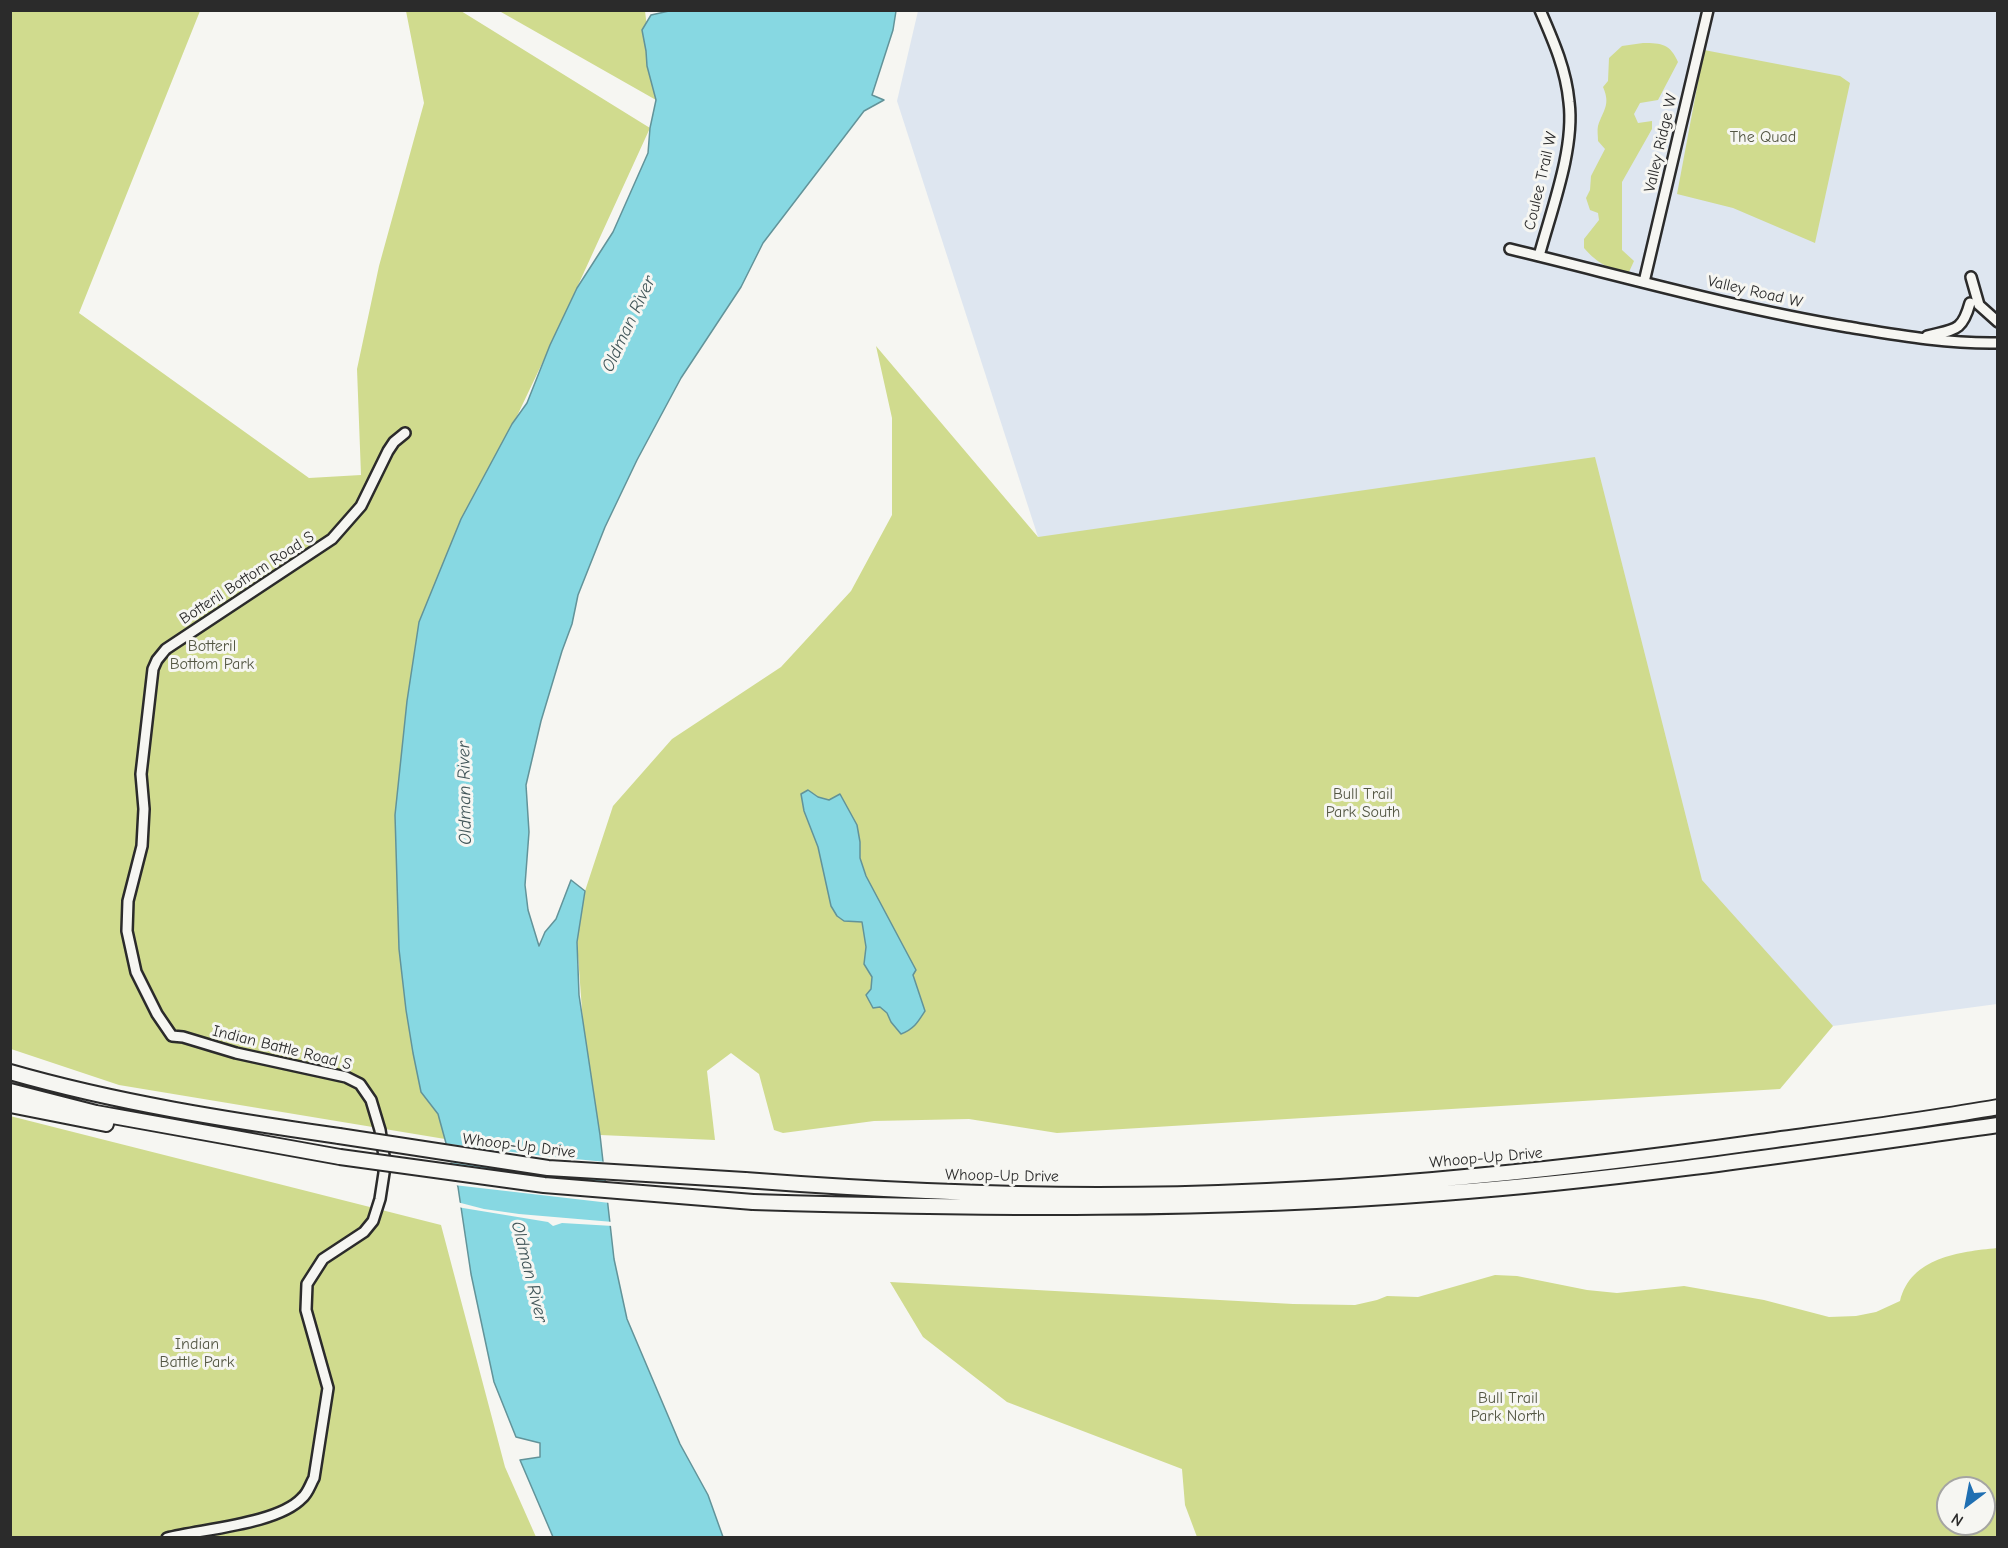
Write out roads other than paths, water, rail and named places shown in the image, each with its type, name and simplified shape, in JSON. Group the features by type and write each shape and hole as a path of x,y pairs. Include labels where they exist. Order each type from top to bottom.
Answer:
{"highway":[{"path":"10,1066 46,1082"},
{"name":"Whoop-Up Drive","path":"10,1072 149,1106 240,1122 548,1168 865,1189 1065,1194 1144,1194 1341,1186 1540,1170 1627,1161 1960,1114 1998,1106"},
{"name":"Whoop-Up Drive","path":"10,1091 96,1113 340,1157 544,1185 753,1202 892,1206 1098,1208 1342,1200 1444,1193 1638,1174 1998,1125"},
{"path":"10,1105 209,1142 340,1157"}],"street":[{"name":"Coulee Trail W","path":"1539,256 1567,146 1570,105 1558,54 1540,10"},
{"name":"Valley Ridge W","path":"1644,282 1708,10"},
{"name":"Valley Road W","path":"1510,249 1821,322 1919,338 1977,344 1998,343"},
{"path":"1971,277 1979,304 1998,322"},
{"path":"1919,338 1961,326 1966,319 1970,303"},
{"name":"Botteril Bottom Road S","path":"172,1036 157,1014 136,972 127,931 128,901 142,846 144,809 141,774 153,669 166,649 332,539 361,506 388,451 394,442 405,433"},
{"name":"Indian Battle Road S","path":"167,1538 273,1515 298,1502 308,1490 314,1478 328,1388 306,1310 307,1284 323,1259 364,1232 373,1221 383,1189 384,1165 380,1130 371,1100 356,1081 172,1036"}],"water":[{"name":"Oldman River","path":"669,11 896,11 893,30 872,95 884,100 864,111 763,243 741,287 681,378 637,460 605,527 578,595 572,624 541,721 526,785 529,832 525,885 528,910 539,946 545,932 556,919 571,880 585,891 577,942 579,995 600,1135 614,1259 627,1319 680,1444 708,1495 723,1537 553,1537 520,1460 540,1457 540,1443 516,1437 494,1382 471,1274 458,1187 438,1114 421,1092 406,1010 399,949 395,815 407,701 419,622 461,519 512,424 527,403 550,345 577,288 613,232 648,153 656,100 647,66 642,30 651,15"},
{"path":"808,790 818,797 829,800 840,794 857,825 860,858 866,876 916,970 913,975 925,1011 918,1022 901,1034 887,1013 880,1007 873,1008 866,995 871,989 872,977 864,964 866,947 862,922 844,921 837,916 831,906 818,847 804,811 801,794"}],"park label":[{"name":"The Quad","path":"1763,137"},
{"name":"Botteril Bottom Park","path":"212,655"},
{"name":"Bull Trail Park South","path":"1363,803"},
{"name":"Indian Battle Park","path":"197,1353"},
{"name":"Bull Trail Park North","path":"1508,1407"}]}
